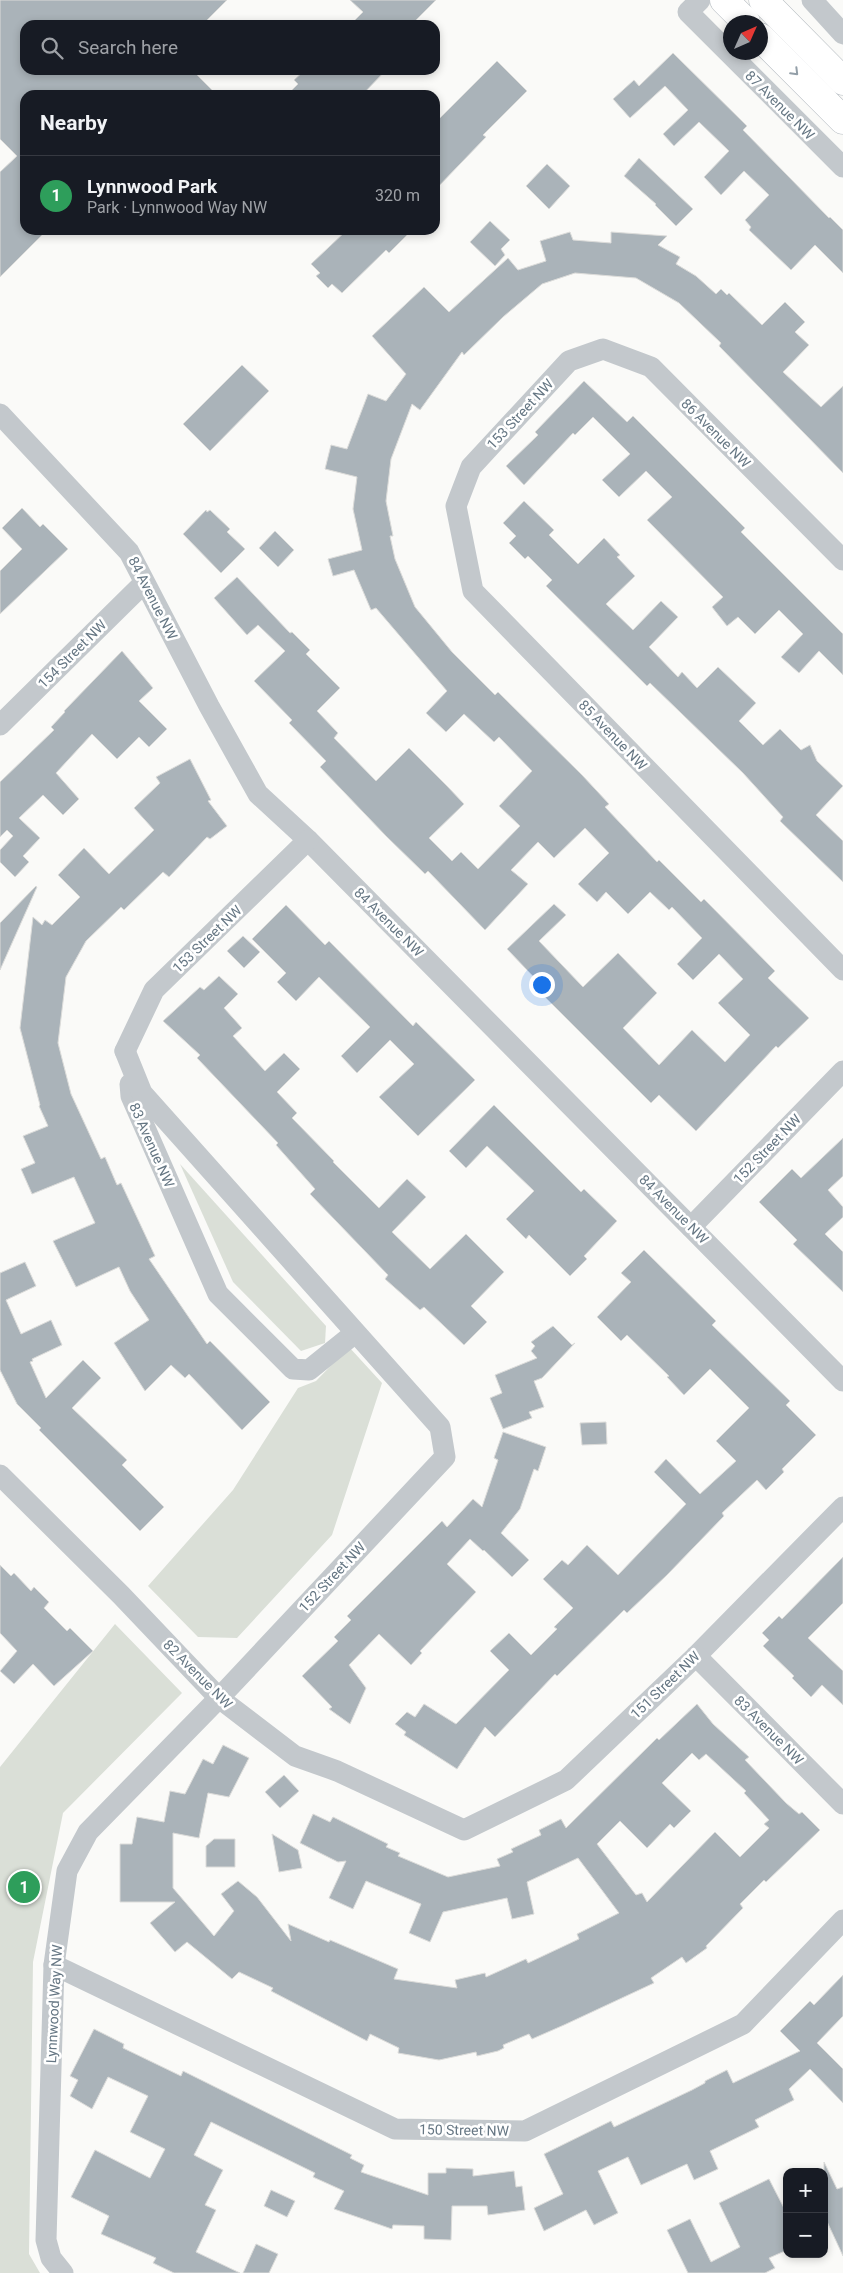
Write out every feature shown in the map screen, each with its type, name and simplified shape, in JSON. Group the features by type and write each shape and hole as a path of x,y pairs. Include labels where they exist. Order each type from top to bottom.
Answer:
{"main road":[{"path":"724,0 739,15"},
{"path":"763,0 843,81"},
{"path":"768,45 843,120"}],"street":[{"name":"87 Avenue NW","path":"700,0 688,12 843,167"},
{"path":"812,0 843,34"},
{"name":"86 Avenue NW","path":"569,361 603,349 651,367 843,560"},
{"name":"153 Street NW","path":"471,467 569,361"},
{"name":"84 Avenue NW","path":"0,414 129,552 258,794 308,840 843,1381"},
{"name":"85 Avenue NW","path":"471,467 456,506 473,591 843,970"},
{"name":"154 Street NW","path":"0,725 144,583"},
{"name":"153 Street NW","path":"125,1051 154,990 308,840"},
{"name":"83 Avenue NW","path":"125,1051 131,1096 218,1294 293,1369 309,1370 355,1333"},
{"name":"83 Avenue NW","path":"125,1051 142,1093 440,1427 445,1457"},
{"name":"152 Street NW","path":"691,1227 843,1071"},
{"name":"152 Street NW","path":"218,1698 445,1457"},
{"name":"82 Avenue NW","path":"0,1475 121,1595 218,1698 296,1756 336,1771 464,1830"},
{"name":"151 Street NW","path":"464,1830 566,1780 696,1656 843,1507"},
{"name":"83 Avenue NW","path":"696,1656 843,1804"},
{"name":"Lynnwood Way NW","path":"63,2273 51,2258 46,2240 54,1965 67,1871 88,1832 218,1698"},
{"name":"150 Street NW","path":"54,1965 395,2129 524,2131 743,2024 843,1920"}],"shaded area":[{"path":"180,1164 326,1326 325,1343 301,1351 233,1282"},
{"path":"349,1347 382,1383 332,1535 237,1638 198,1637 148,1586 233,1490 298,1388 316,1381"},
{"path":"115,1624 182,1693 63,1813 33,1962 29,2254 40,2273 0,2273 0,1767"}],"building":[{"path":"0,0 227,0 207,20 20,20 20,75 197,75 212,90 20,90 20,235 42,235 0,277 0,172 17,156 0,139"},
{"path":"350,0 436,0 416,20 355,20 363,12"},
{"path":"673,53 747,126 743,130 843,230 843,273 815,245 791,270 749,230 751,227 745,220 769,195 744,171 721,195 704,177 729,151 699,122 674,146 663,134 688,110 665,86 630,118 613,99 634,80 639,86"},
{"path":"497,61 527,91 483,135 486,137 440,185 440,118"},
{"path":"300,75 381,75 367,90 292,90 298,84 294,80"},
{"path":"639,158 693,209 676,226 656,204 624,176"},
{"path":"547,164 570,186 549,209 526,186"},
{"path":"490,221 510,240 501,249 505,255 495,266 470,242"},
{"path":"570,232 573,240 611,243 611,232 667,236 658,245 680,257 676,264 696,276 716,294 721,289 727,295 729,293 762,325 785,302 805,322 795,332 809,345 783,372 821,407 843,386 843,473 719,346 721,343 679,303 636,278 575,273 542,284 503,317 464,355 462,352 420,410 412,404 391,459 386,501 393,536 390,536 395,559 415,607 452,652 495,695 498,692 582,775 609,804 605,807 657,862 659,860 701,902 704,899 775,971 768,978 809,1018 778,1048 776,1046 696,1131 659,1095 651,1103 544,996 548,992 507,949 554,904 566,915 539,941 583,987 618,953 657,993 623,1028 659,1065 692,1030 725,1062 750,1035 718,1003 743,979 719,954 693,980 677,964 702,938 672,907 669,910 650,892 628,914 606,892 597,902 578,884 609,853 585,828 554,858 538,842 511,870 528,884 485,930 428,871 425,874 386,836 320,767 326,761 289,723 292,720 254,681 285,651 258,625 247,635 214,598 237,577 290,633 292,632 310,650 306,654 340,688 317,711 338,733 334,738 376,781 409,748 447,786 464,804 429,838 452,861 461,852 478,869 520,826 499,806 532,771 499,737 494,742 464,714 446,732 426,713 447,691 376,608 371,610 354,570 333,576 328,559 362,550 353,509 357,477 325,469 331,445 347,449 368,394 386,401 406,374 372,336 424,287 449,312 508,258 518,270 546,261 540,241"},
{"path":"342,235 407,235 389,253 386,250 342,293 332,284 328,288 316,276 320,273 311,264"},
{"path":"242,365 269,391 210,451 183,424"},
{"path":"584,381 627,422 633,416 745,528 741,532 843,634 843,675 819,651 799,673 781,657 803,634 779,610 755,634 738,617 727,626 712,607 723,597 647,520 672,497 646,471 619,497 602,480 630,454 593,417 575,435 573,433 524,485 506,466 538,435 535,432"},
{"path":"524,501 554,530 549,535 578,564 604,538 620,555 617,557 635,576 606,604 633,630 661,601 678,617 649,647 678,677 682,672 697,688 718,667 756,703 739,721 763,745 780,729 801,750 810,745 817,761 843,786 816,815 843,841 843,882 780,821 783,817 743,773 650,683 647,686 546,586 552,580 528,556 525,559 509,543 516,536 503,523"},
{"path":"22,508 40,527 43,524 68,549 0,614 0,571 22,549 2,528"},
{"path":"206,510 207,512 210,510 230,529 227,532 245,549 221,573 183,534"},
{"path":"275,531 294,550 278,567 259,548"},
{"path":"122,651 153,688 139,701 167,729 149,747 139,737 117,759 92,734 56,773 79,799 63,815 43,795 19,818 40,838 23,856 29,862 15,877 0,862 0,850 13,836 7,830 0,837 0,782 54,730 51,727 64,711"},
{"path":"190,759 211,800 208,801 227,826 210,839 207,837 169,877 163,872 124,910 121,907 86,941 66,977 58,1043 71,1094 101,1159 105,1157 117,1185 121,1183 155,1256 149,1259 207,1344 210,1341 270,1402 242,1430 189,1374 185,1378 171,1365 145,1391 114,1343 149,1320 130,1291 119,1267 76,1287 53,1241 95,1223 74,1177 32,1194 21,1169 35,1163 23,1136 48,1126 39,1106 20,1028 33,917 42,925 45,920 52,925 80,897 58,875 84,848 109,874 154,830 134,808 160,783 156,777"},
{"path":"37,887 0,970 0,923"},
{"path":"286,905 325,945 329,941 413,1026 416,1022 475,1080 418,1136 379,1097 414,1064 390,1040 357,1073 341,1056 370,1027 319,977 296,1001 277,982 286,973 252,939"},
{"path":"243,936 260,952 244,968 227,951"},
{"path":"219,976 238,994 224,1008 242,1028 233,1036 265,1071 284,1053 300,1069 277,1092 297,1113 292,1118 333,1162 379,1208 407,1179 426,1197 392,1232 430,1269 466,1234 504,1272 471,1306 487,1322 464,1345 424,1307 420,1310 385,1279 388,1275 310,1194 315,1189 276,1145 278,1143 197,1058 200,1055 163,1021 200,987 204,990"},
{"path":"494,1105 581,1192 584,1189 617,1221 584,1256 587,1259 570,1276 529,1235 526,1239 506,1219 534,1191 487,1146 466,1168 449,1151"},
{"path":"843,1138 843,1176 828,1190 843,1207 843,1217 825,1234 843,1252 843,1292 793,1244 797,1240 759,1202 792,1169 801,1178"},
{"path":"644,1250 716,1321 712,1325 790,1401 786,1405 816,1435 782,1469 784,1472 766,1490 757,1480 722,1513 724,1516 667,1575 627,1613 624,1610 557,1676 555,1674 495,1737 485,1727 457,1769 404,1735 406,1732 395,1724 407,1712 415,1717 424,1704 456,1724 509,1670 490,1651 509,1633 531,1655 557,1629 554,1627 573,1608 543,1579 562,1560 568,1565 587,1545 618,1575 686,1504 654,1472 666,1459 700,1494 736,1461 716,1441 749,1408 710,1369 684,1395 667,1377 669,1376 627,1335 621,1341 597,1317 631,1282 621,1273"},
{"path":"25,1262 36,1286 6,1300 21,1334 51,1320 62,1345 32,1359 33,1361 30,1362 46,1398 83,1360 101,1378 72,1408 127,1460 122,1465 164,1507 140,1531 39,1430 41,1428 17,1404 0,1370 0,1273"},
{"path":"553,1326 572,1345 575,1343 542,1378 534,1381 544,1407 529,1412 532,1418 503,1429 490,1398 502,1393 495,1375 537,1358 531,1351 535,1346 531,1342"},
{"path":"606,1422 607,1444 582,1445 580,1423"},
{"path":"503,1432 546,1447 538,1471 534,1469 520,1509 501,1533 529,1560 512,1577 470,1539 447,1564 476,1592 420,1651 422,1653 411,1665 379,1634 349,1665 366,1688 350,1724 329,1709 332,1707 302,1676 338,1641 334,1637 351,1620 347,1616 442,1521 447,1527 473,1499 482,1507 498,1460 494,1458"},
{"path":"843,1557 843,1603 808,1638 843,1671 843,1705 822,1685 811,1697 792,1678 794,1676 763,1646 769,1640 762,1633 779,1616 782,1619"},
{"path":"0,1565 11,1576 14,1573 31,1591 34,1587 49,1602 44,1608 67,1631 70,1628 93,1651 54,1686 33,1664 14,1684 0,1671 17,1651 0,1633"},
{"path":"697,1704 713,1724 749,1757 745,1760 786,1803 799,1814 802,1812 820,1830 766,1882 764,1880 740,1904 743,1908 706,1946 707,1948 686,1963 682,1957 651,1978 654,1983 532,2039 529,2034 503,2045 504,2048 498,2051 477,2056 476,2052 439,2060 398,2053 399,2048 370,2034 367,2041 271,1991 273,1988 239,1972 232,1979 187,1942 175,1952 150,1923 175,1902 120,1902 120,1844 132,1844 137,1817 164,1822 170,1791 185,1794 203,1759 213,1764 223,1745 249,1758 229,1797 208,1793 199,1838 173,1833 173,1888 214,1936 234,1911 221,1894 238,1881 257,1897 291,1941 288,1924 398,1969 394,1979 457,1988 455,1980 485,1973 486,1977 526,1959 528,1963 579,1939 577,1934 619,1913 578,1858 527,1882 534,1914 512,1919 507,1898 443,1912 430,1942 409,1933 421,1904 366,1881 353,1909 329,1898 346,1861 338,1862 300,1843 313,1814 330,1822 333,1817 388,1844 386,1847 400,1853 398,1856 448,1877 500,1866 497,1859 513,1852 511,1849 541,1835 539,1830 561,1819 566,1828 657,1738 659,1740","holes":["692,1753 699,1760 706,1754 746,1791 744,1793 769,1820 764,1824 769,1828 740,1857 715,1832 647,1902 642,1893 636,1895 597,1844 620,1821 647,1848 670,1824 674,1828 691,1811 662,1783"]},
{"path":"284,1775 299,1791 280,1808 265,1792"},
{"path":"272,1834 298,1850 302,1868 279,1872"},
{"path":"214,1839 235,1839 235,1867 206,1867 206,1846"},
{"path":"843,1975 843,2016 817,2043 843,2069 843,2103 810,2069 789,2089 794,2100 755,2120 759,2127 710,2151 718,2169 694,2180 687,2164 641,2185 628,2157 598,2171 618,2213 594,2225 586,2210 544,2231 534,2208 563,2194 544,2154 611,2121 614,2127 692,2090 727,2070 733,2083 800,2051 780,2031 810,2001 814,2005"},
{"path":"94,2029 124,2044 123,2048 181,2076 183,2071 352,2155 350,2158 364,2165 361,2172 428,2195 428,2173 446,2173 446,2168 473,2169 473,2176 514,2171 516,2187 522,2186 525,2210 488,2215 487,2206 452,2206 451,2240 424,2239 424,2226 393,2225 392,2229 334,2209 344,2191 313,2177 315,2173 211,2122 194,2155 223,2170 205,2205 216,2210 196,2252 240,2273 174,2273 153,2263 156,2258 101,2234 109,2216 71,2197 95,2150 150,2178 165,2149 130,2132 148,2096 108,2077 92,2109 70,2096 78,2080 70,2076"},
{"path":"828,2170 837,2189 843,2187 843,2256 828,2224"},
{"path":"769,2179 783,2206 783,2252 769,2258 775,2268 765,2273 688,2273 667,2230 690,2219 711,2262 740,2247 719,2203"},
{"path":"271,2190 295,2201 287,2217 264,2206"},
{"path":"256,2244 278,2254 269,2273 243,2273"}],"place":[{"name":"Lynnwood Park","path":"24,1887"}]}
